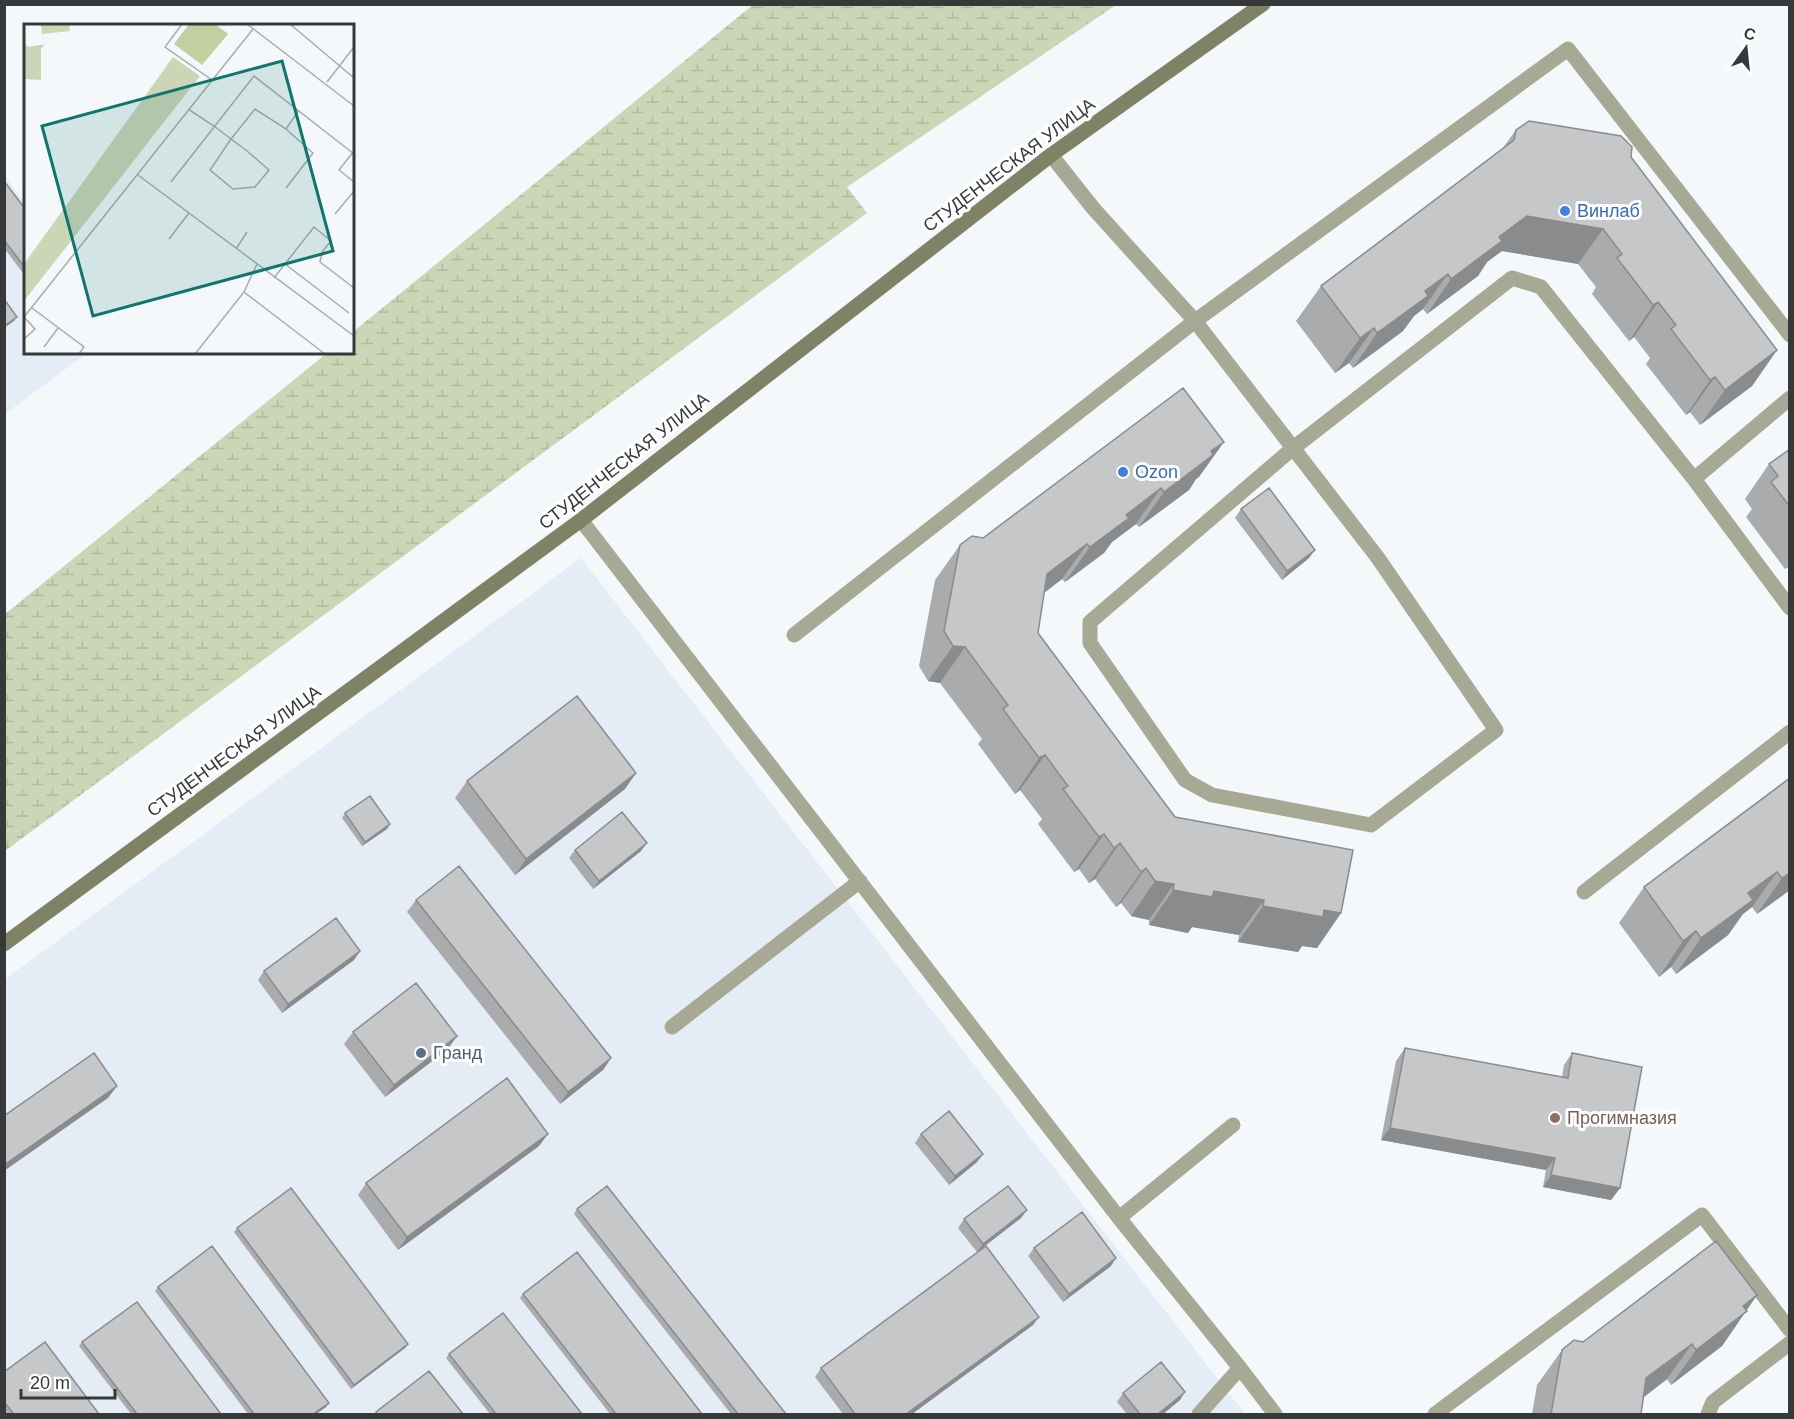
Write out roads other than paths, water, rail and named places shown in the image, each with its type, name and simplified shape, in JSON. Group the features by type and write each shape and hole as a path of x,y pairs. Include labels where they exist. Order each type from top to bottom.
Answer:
{"main road":[{"name":"СТУДЕНЧЕСКАЯ УЛИЦА","path":"4,944 581,520 1051,155 1263,4"}],"lane":[{"path":"794,635 1195,321 1568,49 1790,335"},
{"path":"1051,155 1093,208 1195,321 1292,449 1378,558 1496,730 1371,825 1212,795 1185,780 1090,643 1090,622 1292,449 1512,278 1541,287 1694,479 1790,608"},
{"path":"1694,479 1790,399"},
{"path":"581,520 1119,1218 1275,1414"},
{"path":"1584,892 1790,732"},
{"path":"672,1027 860,881"},
{"path":"1119,1218 1233,1125"},
{"path":"1435,1414 1702,1215 1790,1330"},
{"path":"1708,1414 1713,1401 1790,1343"},
{"path":"1199,1414 1240,1368"}],"place":[{"name":"Винлаб","path":"1565,211"},
{"name":"Ozon","path":"1123,472"},
{"name":"Гранд","path":"421,1053"},
{"name":"Прогимназия","path":"1555,1118"}]}
